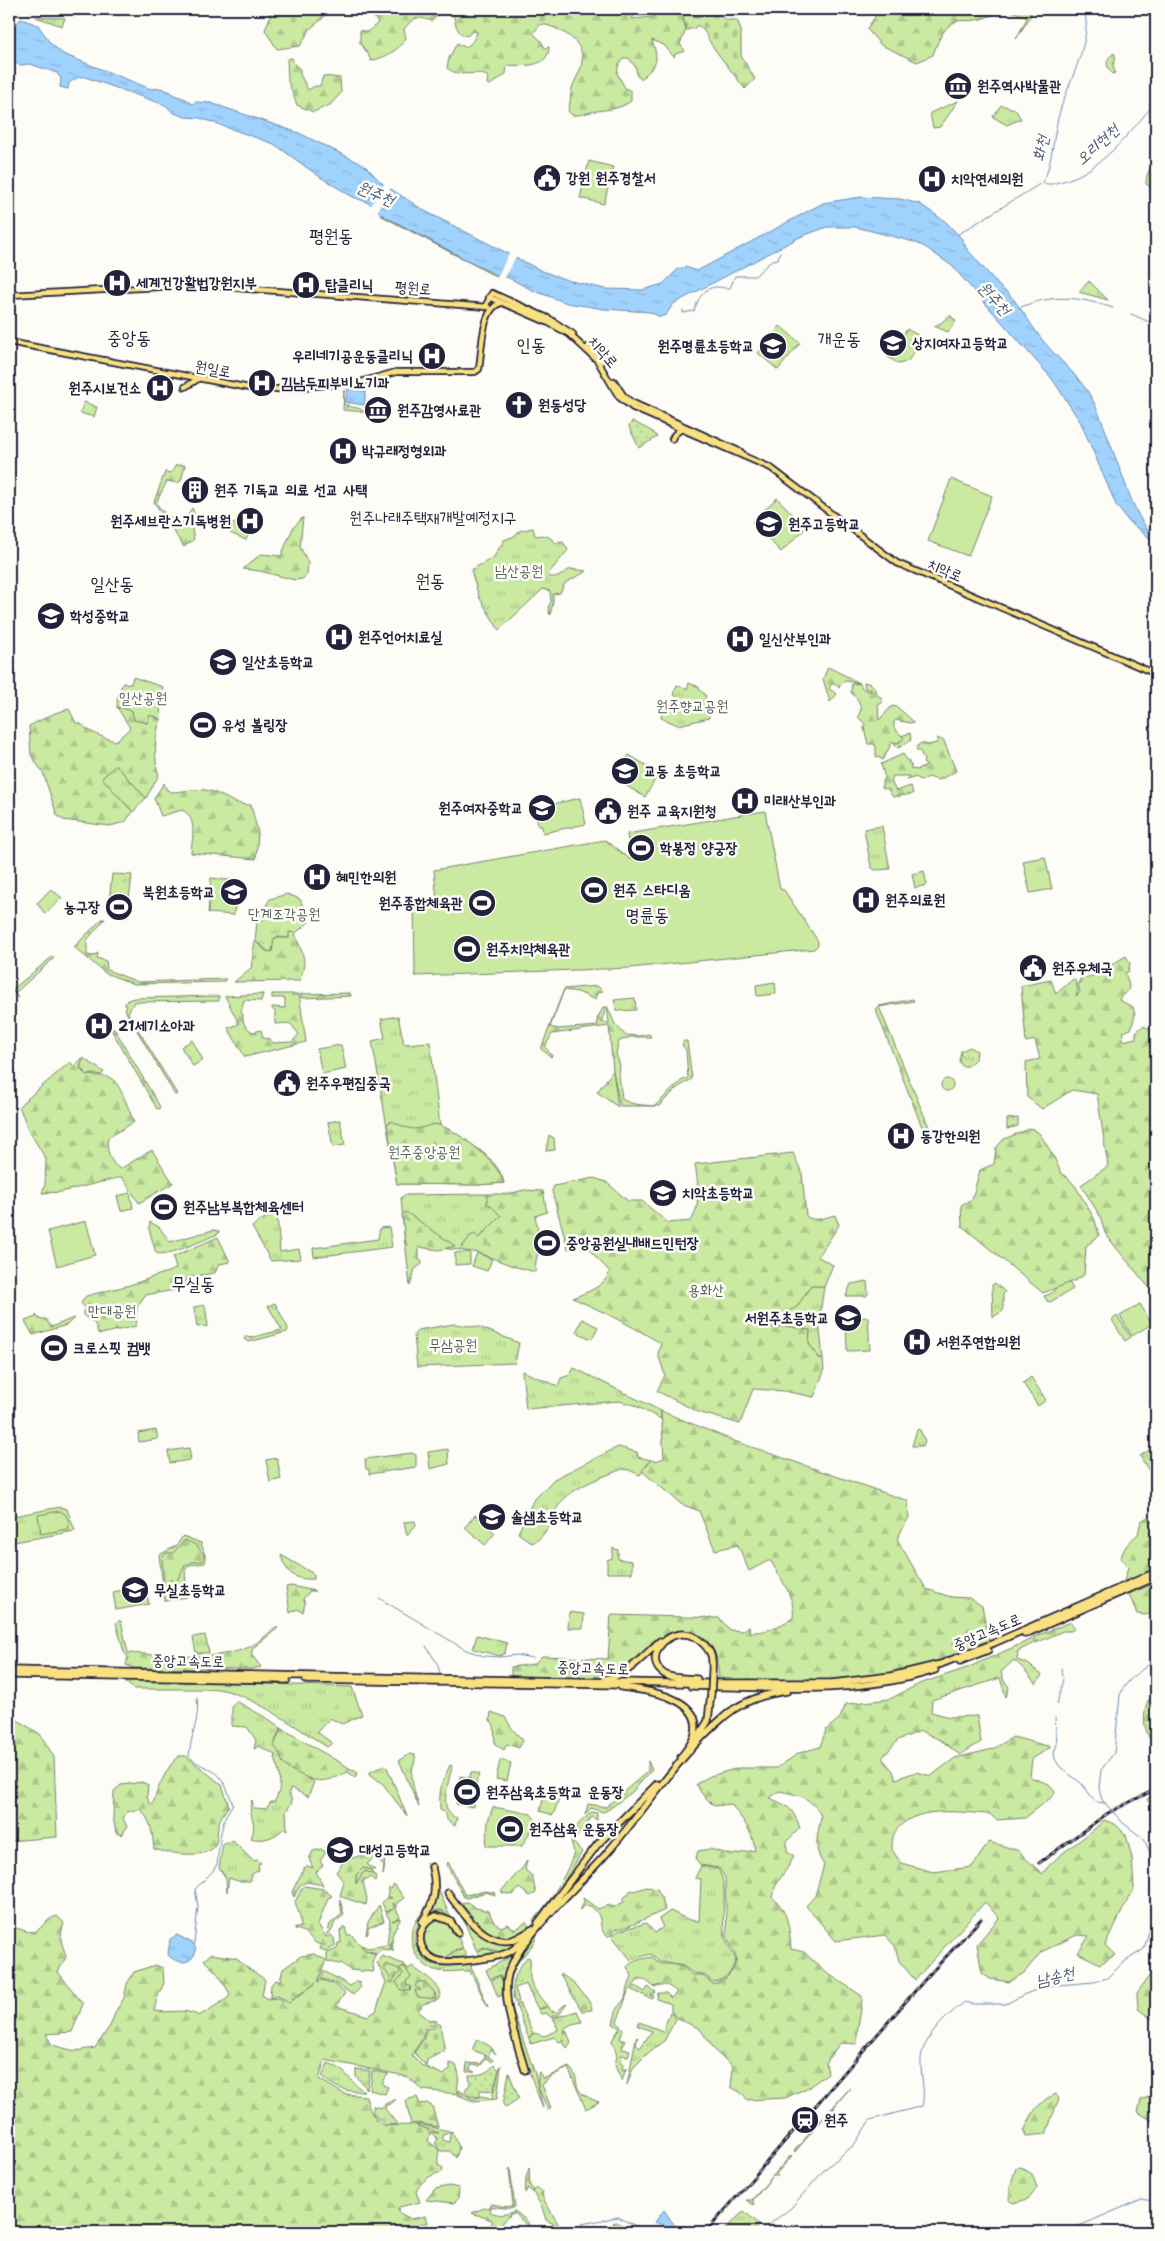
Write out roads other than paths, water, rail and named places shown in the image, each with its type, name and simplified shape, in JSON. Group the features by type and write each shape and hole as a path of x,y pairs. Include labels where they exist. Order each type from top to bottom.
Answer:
{"highway":[{"name":"중앙고속도로","path":"450,1680 813,1688 878,1684 925,1673 970,1658 1088,1606 1156,1572"},
{"name":"중앙고속도로","path":"9,1675 136,1674 338,1679 588,1680 670,1683 832,1684 916,1671 961,1656 1071,1609 1156,1576"},
{"path":"588,1680 618,1675 637,1663 662,1639 678,1632 694,1634 709,1646 714,1660 710,1721 700,1740"},
{"path":"713,1675 711,1653 694,1636 672,1636 664,1640 659,1646 656,1661 658,1668 664,1674 671,1677 726,1682"},
{"name":"중앙고속도로","path":"9,1670 108,1674"},
{"path":"611,1685 652,1691 672,1698 692,1713 696,1727 695,1737 680,1760"},
{"path":"680,1760 725,1716 744,1703 772,1693 813,1688"},
{"path":"539,1925 607,1854 704,1729 710,1712 713,1693"},
{"path":"525,2070 509,2012 506,1988 511,1966 519,1951 597,1845 662,1781"},
{"path":"432,1867 435,1879 434,1898 431,1908 418,1929 417,1944 427,1958 436,1963 444,1965 466,1961"},
{"path":"448,1893 475,1924 494,1939 512,1940 534,1931"},
{"path":"458,1933 450,1920 436,1916 421,1928 420,1945 424,1951 436,1960 444,1962 487,1959 509,1952 534,1931"}],"main road":[{"name":"평원로","path":"9,294 197,285 487,307 491,295"},
{"name":"치악로","path":"491,295 501,303 549,323 569,334 597,360 622,400 633,408 771,468 897,564 1156,674"},
{"name":"치악로","path":"491,295 568,330 598,356 627,399 744,455"},
{"name":"원일로","path":"9,342 185,378 255,389 280,389 360,382 396,372 475,372 479,369 487,314 495,305 501,303"},
{"path":"549,323 568,330"},
{"path":"184,387 199,379"},
{"path":"672,439 681,429"}],"water":[{"name":"원주천","path":"21,19 38,25 50,43 63,54 151,89 161,88 186,99 192,104 196,102 211,103 299,133 364,165 383,184 425,211 542,271 567,280 605,289 642,290 663,284 678,269 685,267 697,271 823,203 861,197 900,199 920,204 946,222 963,240 966,248 1002,289 1008,293 1044,342 1086,389 1099,413 1138,515 1150,531 1156,535 1156,541 1129,522 1116,505 1081,423 1053,380 952,266 925,247 914,242 856,227 827,227 800,237 673,304 666,315 660,317 650,312 604,309 567,303 532,290 509,278 498,276 384,216 369,203 353,197 320,177 274,144 200,118 185,117 174,113 165,105 85,77 78,77 69,83 68,89 60,87 61,79 57,73 30,64 19,65 9,59 9,29"},
{"path":"348,389 366,391 364,405 345,402"},
{"path":"177,1935 194,1944 196,1951 191,1959 184,1962 179,1962 168,1955 170,1939"},
{"path":"664,2210 677,2229 677,2231 655,2222"}],"waterway":[{"name":"화천","path":"957,235 1043,182 1049,166 1060,111 1083,45 1086,32 1086,19 1083,9"},
{"name":"오리현천","path":"1044,183 1053,184 1074,177 1101,161 1124,139 1156,102"},
{"path":"683,310 683,313 694,311 699,299 713,287 730,288 735,276 755,276 772,260 778,259 780,252"},
{"name":"원주천","path":"1019,308 1043,300 1066,298 1089,301 1113,308"},
{"path":"1131,314 1156,325"},
{"path":"346,408 349,402"},
{"path":"379,1598 466,1650 484,1656 501,1657 516,1655 533,1658"},
{"path":"426,1646 437,1663 441,1677"},
{"name":"남송천","path":"758,2232 790,2209 825,2169 854,2145 870,2120 922,2106 921,2059 926,2043 937,2027 965,2002 971,2004 1006,2004 1046,1986 1094,1982 1107,1978 1124,1962 1144,1949 1155,1908 1154,1862 1144,1839 1123,1823 1102,1800 1099,1788 1101,1770 1114,1753 1120,1695 1131,1679 1156,1660"},
{"path":"1061,1668 1062,1676"},
{"path":"1057,1704 1063,1679"},
{"path":"194,1944 198,1906 195,1889 213,1871 217,1864 221,1832 226,1815 233,1804 219,1776 189,1756 197,1713 197,1697"},
{"path":"1055,1718 1057,1744 1054,1753 1055,1759 1060,1767 1081,1783 1096,1802 1106,1803"},
{"path":"1065,2232 1142,2199 1156,2202"},
{"name":"남송천","path":"572,2232 582,2224 618,2217 648,2232"}],"railway":[{"path":"1039,1863 1108,1813 1156,1789"},
{"path":"706,2232 928,1976 981,1919"}],"place":[{"name":"원주역사박물관","path":"958,86"},
{"name":"강원 원주경찰서","path":"547,178"},
{"name":"치악연세의원","path":"932,179"},
{"name":"세계건강활법강원지부","path":"117,283"},
{"name":"탑클리닉","path":"306,285"},
{"name":"상지여자고등학교","path":"893,343"},
{"name":"원주명륜초등학교","path":"773,346"},
{"name":"우리네기공운동클리닉","path":"432,356"},
{"name":"김남두피부비뇨기과","path":"262,383"},
{"name":"원주시보건소","path":"160,388"},
{"name":"원동성당","path":"519,405"},
{"name":"원주감영사료관","path":"378,410"},
{"name":"박규래정형외과","path":"343,451"},
{"name":"원주 기독교 의료 선교 사택","path":"195,490"},
{"name":"원주세브란스기독병원","path":"250,521"},
{"name":"원주고등학교","path":"769,524"},
{"name":"학성중학교","path":"51,616"},
{"name":"원주언어치료실","path":"339,637"},
{"name":"일신산부인과","path":"740,639"},
{"name":"일산초등학교","path":"223,662"},
{"name":"유성 볼링장","path":"203,725"},
{"name":"교동 초등학교","path":"625,771"},
{"name":"미래산부인과","path":"745,801"},
{"name":"원주여자중학교","path":"542,808"},
{"name":"원주 교육지원청","path":"608,811"},
{"name":"학봉정 양궁장","path":"641,848"},
{"name":"혜민한의원","path":"317,877"},
{"name":"원주 스타디움","path":"594,890"},
{"name":"북원초등학교","path":"234,892"},
{"name":"원주의료원","path":"866,900"},
{"name":"원주종합체육관","path":"482,903"},
{"name":"농구장","path":"119,907"},
{"name":"원주치악체육관","path":"467,949"},
{"name":"원주우체국","path":"1033,968"},
{"name":"21세기소아과","path":"99,1026"},
{"name":"원주우편집중국","path":"287,1083"},
{"name":"동강한의원","path":"901,1136"},
{"name":"치악초등학교","path":"663,1193"},
{"name":"원주남부복합체육센터","path":"164,1207"},
{"name":"중앙공원실내배드민턴장","path":"547,1243"},
{"name":"서원주초등학교","path":"848,1318"},
{"name":"서원주연합의원","path":"917,1342"},
{"name":"크로스핏 컴뱃","path":"54,1348"},
{"name":"솔샘초등학교","path":"492,1517"},
{"name":"무실초등학교","path":"135,1590"},
{"name":"원주삼육초등학교 운동장","path":"467,1792"},
{"name":"원주삼육 운동장","path":"510,1829"},
{"name":"대성고등학교","path":"340,1850"},
{"name":"원주","path":"805,2120"}],"district":[{"name":"평원동","path":"331,236"},
{"name":"중앙동","path":"129,338"},
{"name":"개운동","path":"839,339"},
{"name":"인동","path":"531,345"},
{"name":"원주나래주택재개발예정지구","path":"433,517"},
{"name":"원동","path":"430,581"},
{"name":"일산동","path":"112,584"},
{"name":"명륜동","path":"647,915"},
{"name":"무실동","path":"193,1284"}],"park label":[{"name":"남산공원","path":"519,571"},
{"name":"일산공원","path":"143,698"},
{"name":"원주향교공원","path":"692,706"},
{"name":"단계조각공원","path":"284,914"},
{"name":"원주중앙공원","path":"424,1152"},
{"name":"용화산","path":"706,1290"},
{"name":"만대공원","path":"112,1311"},
{"name":"무삼공원","path":"453,1345"}]}
